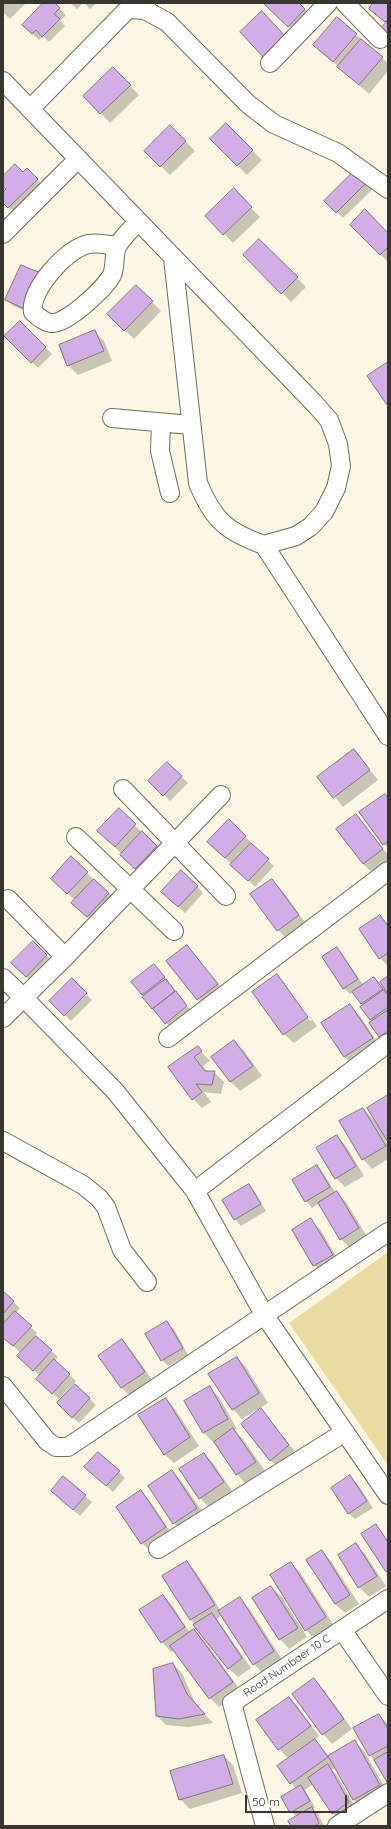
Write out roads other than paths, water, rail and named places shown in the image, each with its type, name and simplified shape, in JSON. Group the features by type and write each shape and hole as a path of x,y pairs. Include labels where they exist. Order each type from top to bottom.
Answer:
{"street":[{"path":"270,64 328,3"},
{"path":"345,3 380,39"},
{"path":"30,109 124,12 145,6 167,22 248,104 262,116 274,124 338,153 385,180"},
{"path":"3,81 314,402 329,420 338,444 341,466 336,488 324,512 310,527 296,536 264,545 245,538 231,530 214,515 205,501 198,483 173,258"},
{"path":"3,234 78,159"},
{"path":"117,246 89,244 72,251 42,283 32,303 33,312 44,321 56,323 63,320 86,303 111,276 115,267 117,246 138,222"},
{"path":"112,418 191,425"},
{"path":"161,423 160,451 170,493"},
{"path":"264,545 388,736"},
{"path":"123,789 226,896"},
{"path":"3,1018 65,958 130,888 176,843 221,795"},
{"path":"76,836 174,931"},
{"path":"168,1038 388,871"},
{"path":"8,899 65,958"},
{"path":"3,978 115,1091 190,1185 265,1316 388,1495"},
{"path":"190,1185 388,1043"},
{"path":"3,1141 83,1185 99,1198 106,1207 122,1250 147,1282"},
{"path":"3,1386 47,1441 56,1447 68,1447 388,1232"},
{"path":"158,1549 345,1432"},
{"name":"Road Numbaer 10 C","path":"265,1826 232,1703 388,1599"},
{"path":"342,1630 388,1696"},
{"path":"337,1826 388,1794"}]}
